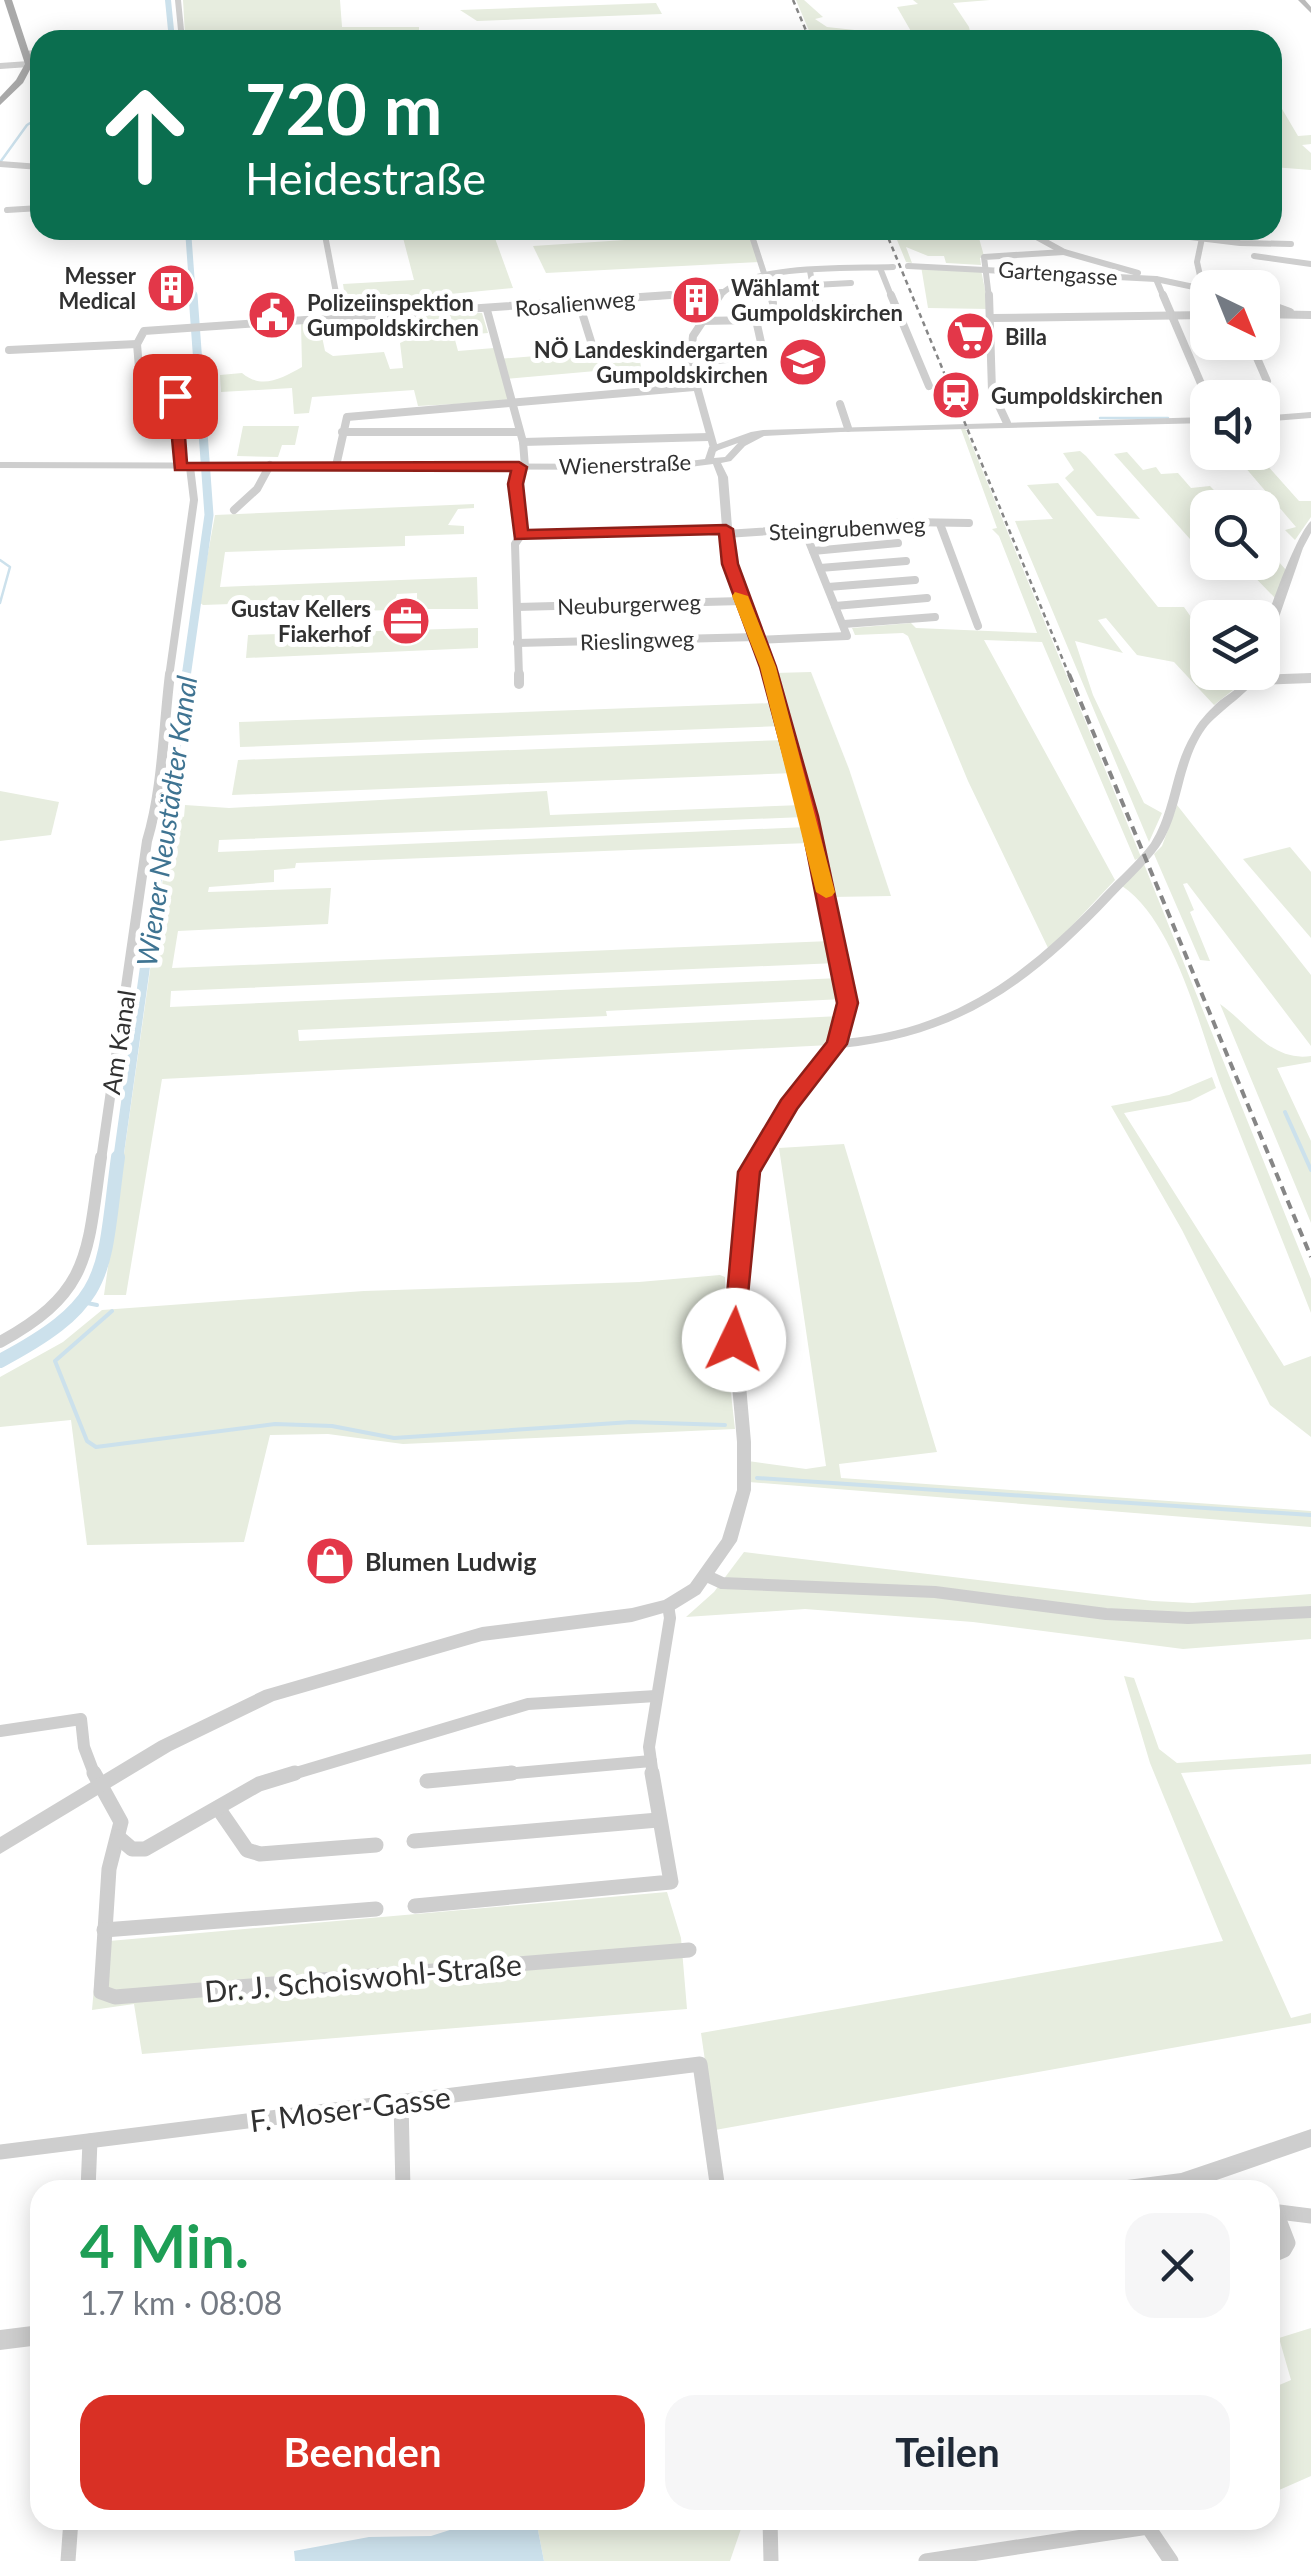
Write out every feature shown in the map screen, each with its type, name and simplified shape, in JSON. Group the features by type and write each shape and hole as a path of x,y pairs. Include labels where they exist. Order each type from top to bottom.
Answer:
{"main road":[{"path":"0,102 20,81 28,59 8,0"},
{"path":"1301,0 1311,11"}],"street":[{"path":"178,0 181,30"},
{"path":"0,66 28,59"},
{"path":"4,164 30,166"},
{"path":"8,210 30,209"},
{"path":"326,240 341,319"},
{"path":"754,240 767,274 772,303"},
{"path":"1042,240 1064,252 1156,279 1199,380"},
{"path":"1199,270 1202,240"},
{"path":"1231,240 1290,244"},
{"path":"1007,423 992,391 992,318 984,257 1064,252"},
{"path":"1254,256 1311,264"},
{"name":"Gartengasse","path":"908,266 1156,279 1190,286"},
{"path":"880,268 929,386"},
{"path":"522,442 721,444 694,387 690,362 694,336 722,292 767,274 893,268"},
{"path":"810,272 818,310 854,308"},
{"path":"814,285 851,284"},
{"name":"Rosalienweg","path":"137,344 144,330 722,292"},
{"path":"580,303 594,351"},
{"path":"487,310 522,442 522,467 516,484 520,535 514,544 519,684"},
{"path":"1302,314 1311,327"},
{"path":"992,318 1190,315"},
{"path":"690,362 764,356 756,320 701,321"},
{"path":"10,350 137,344"},
{"name":"Am Kanal","path":"0,1342 60,1306 80,1275 88,1246 146,841 159,800 159,761 186,542 192,522 190,467 175,396 139,368 137,344"},
{"path":"1258,360 1267,380"},
{"path":"336,466 346,417 694,387"},
{"path":"840,404 848,428"},
{"path":"1280,418 1311,414"},
{"path":"1298,417 1306,426"},
{"name":"Wienerstraße","path":"712,460 708,452 721,444 763,433 1190,420"},
{"path":"342,432 519,432"},
{"name":"Wienerstraße","path":"0,465 666,468 728,459 721,444"},
{"path":"0,1846 200,1726 270,1695 482,1634 632,1616 668,1606 707,1576 738,1524 744,1490 734,1340 749,1172 780,1117 837,1044 845,1024 845,981 809,816 768,667 730,564 722,477 728,459"},
{"path":"712,460 722,477"},
{"path":"234,510 257,489 270,466"},
{"name":"Steingrubenweg","path":"520,535 726,532 906,522 968,524"},
{"path":"940,524 978,626"},
{"path":"1280,601 1311,524"},
{"path":"804,529 844,624 935,616"},
{"path":"814,551 898,544"},
{"path":"820,568 906,561"},
{"path":"828,588 915,580"},
{"path":"835,606 927,598"},
{"name":"Neuburgerweg","path":"516,607 742,601"},
{"name":"Rieslingweg","path":"517,644 847,636 844,624"},
{"path":"1280,682 1311,678"},
{"path":"837,1044 867,1043 954,1016 1001,991 1065,942 1162,834 1188,744 1211,711 1237,690"},
{"path":"707,1576 722,1583 935,1592 1106,1614 1188,1618 1311,1612"},
{"path":"415,1906 671,1882 651,1761 656,1696 670,1618 668,1606"},
{"path":"0,1731 81,1719 81,1740 98,1786 121,1822 118,1837 132,1849 145,1849 259,1784 528,1704 656,1696"},
{"path":"426,1781 651,1761"},
{"path":"218,1808 247,1850 260,1854 376,1845"},
{"path":"414,1841 658,1820"},
{"name":"Dr. J. Schoiswohl-Straße","path":"118,1837 109,1869 101,1992 115,1998 689,1950"},
{"path":"104,1930 376,1909"},
{"name":"F. Moser-Gasse","path":"0,2152 700,2064 717,2180"},
{"path":"400,2101 403,2180"},
{"path":"1207,2180 1311,2138"},
{"path":"88,2180 90,2141"},
{"path":"1280,2213 1311,2216"},
{"path":"1280,2226 1288,2243 1280,2252"},
{"path":"0,2340 30,2336"},
{"path":"68,2561 70,2530"},
{"path":"770,2530 772,2561"},
{"path":"926,2561 1128,2530"},
{"path":"1150,2530 1171,2561"}],"shaded area":[{"path":"183,0 340,0 342,27 419,27 419,30 185,30"},
{"path":"796,0 804,0 823,17 815,19 827,27 855,30 809,30"},
{"path":"913,0 990,0 953,3 970,30 910,30 897,7 918,4"},
{"path":"656,3 662,14 477,21 460,10"},
{"path":"1282,109 1298,136 1311,135 1311,144 1302,145 1311,153 1311,170 1282,168"},
{"path":"404,240 496,240 513,288 346,304 343,284 414,280"},
{"path":"625,240 751,240 759,262 546,273 533,246"},
{"path":"897,240 980,240 984,256 980,258 981,265 946,263 944,256 928,256 906,247 912,263 906,262"},
{"path":"921,266 981,270 989,309 928,308"},
{"path":"482,313 488,333 454,336 458,351 494,348 497,359 561,354 560,344 583,342 587,354 638,348 641,367 506,379 510,401 418,406 414,390 312,397 309,413 294,414 292,388 221,392 220,375 242,373 264,381 302,367 301,323 319,322 325,351 333,356 384,352 390,369 403,368 400,343 415,336 411,316"},
{"path":"243,426 299,426 295,445 282,445 278,457 237,456"},
{"path":"965,428 1141,857 1135,860 1042,642 984,640 1115,880 1049,950 968,781 908,636 855,635 852,628 911,623 916,628 1037,633 999,536 992,529 997,528 961,429"},
{"path":"1080,451 1140,519 1097,516 1065,478 1074,470 1063,453"},
{"path":"1127,452 1143,470 1156,467 1161,474 1178,473 1191,488 1210,486 1214,490 1190,490 1190,539 1114,454"},
{"path":"1247,470 1271,470 1299,501 1311,501 1311,517 1295,540 1285,530 1296,527 1280,508 1280,490 1264,490"},
{"path":"1058,483 1158,607 1184,607 1190,616 1190,679 1174,662 1137,655 1106,618 1098,620 1123,653 1075,641 1093,695 1144,803 1162,813 1149,842 1015,521 1053,519 1027,485"},
{"path":"474,504 474,508 458,509 448,525 464,526 464,534 405,536 405,546 225,552 220,587 477,577 478,609 417,609 417,593 397,594 392,610 241,614 231,604 199,602 215,515"},
{"path":"1280,563 1286,570 1275,598 1258,580 1280,580"},
{"path":"478,628 478,648 246,658 248,635"},
{"path":"811,672 849,769 891,896 831,897 774,673"},
{"path":"1200,690 1233,690 1214,705"},
{"path":"774,703 782,726 240,747 239,722"},
{"path":"785,740 794,773 232,795 238,760"},
{"path":"0,791 59,802 51,835 0,841"},
{"path":"547,791 550,815 802,805 804,817 219,840 218,852 807,827 810,843 296,863 295,868 274,870 274,882 209,887 208,892 331,888 328,924 178,931 172,968 831,941 837,963 171,991 170,1007 840,978 843,999 606,1011 607,1016 298,1030 299,1041 841,1016 830,1045 162,1079 126,1295 104,1295 169,836 178,814 184,817 185,805 229,808"},
{"path":"1177,805 1311,975 1311,1046 1187,883 1183,884 1194,910 1190,912 1210,961 1200,960 1154,854 1162,846"},
{"path":"1290,847 1311,872 1311,938 1243,859"},
{"path":"1144,864 1311,1279 1311,1313 1172,952 1141,903 1122,886"},
{"path":"1220,1004 1273,1048 1311,1056 1311,1062 1277,1068 1311,1141 1311,1223"},
{"path":"1212,1077 1216,1088 1190,1101 1124,1113 1284,1366 1311,1356 1311,1437 1270,1405 1182,1230 1111,1106 1169,1095"},
{"path":"844,1144 937,1452 839,1464 841,1478 1311,1511 1311,1527 749,1482 748,1461 806,1469 826,1466 779,1148"},
{"path":"725,1277 725,1341 735,1429 403,1444 328,1434 270,1435 244,1542 87,1545 71,1420 0,1427 0,1377 63,1342 102,1310 364,1291 639,1282"},
{"path":"744,1552 1153,1601 1193,1603 1311,1594 1311,1639 1183,1649 973,1622 805,1609 686,1617 714,1592"},
{"path":"1124,1676 1134,1678 1159,1749 1177,1763 1311,1754 1311,1764 1181,1773 1291,2018 1311,2013 1311,2023 715,2130 701,2033 1223,1941 1150,1763"},
{"path":"667,1892 681,1938 687,2009 142,2054 134,2004 92,2010 98,1942"},
{"path":"1311,2328 1311,2476 1280,2490 1280,2385 1291,2380 1280,2338"},
{"path":"538,2530 741,2530 730,2561 544,2561"}],"water":[{"path":"450,2530 538,2530 544,2561 295,2561 294,2551 369,2537 431,2536"}],"waterway":[{"name":"Wiener Neustädter Kanal","path":"168,0 171,30"},
{"path":"1,161 30,123"},
{"name":"Wiener Neustädter Kanal","path":"189,240 193,298"},
{"name":"Wiener Neustädter Kanal","path":"186,677 209,515 193,295"},
{"path":"1100,418 1168,418"},
{"path":"0,560 10,567 0,603"},
{"name":"Wiener Neustädter Kanal","path":"118,1160 186,674"},
{"path":"1285,1112 1311,1170"},
{"name":"Wiener Neustädter Kanal","path":"0,1361 37,1340 83,1301 103,1257 118,1157"},
{"path":"87,1303 97,1305"},
{"path":"112,1311 55,1361 87,1441 96,1447 275,1424 332,1426 394,1438 631,1422 725,1425"},
{"path":"757,1478 1311,1515"}],"railway":[{"path":"793,0 806,30"},
{"path":"889,240 1070,677"},
{"path":"1069,674 1311,1257"}],"slow traffic":[{"path":"740,596 768,667 826,892"}],"place":[{"name":"Messer Medical","path":"171,288"},
{"name":"Wählamt Gumpoldskirchen","path":"696,300"},
{"name":"Polizeiinspektion Gumpoldskirchen","path":"272,315"},
{"name":"Billa","path":"970,336"},
{"name":"NÖ Landeskindergarten Gumpoldskirchen","path":"803,362"},
{"name":"Gumpoldskirchen","path":"956,395"},
{"name":"Gustav Kellers Fiakerhof","path":"406,621"},
{"name":"Blumen Ludwig","path":"330,1561"}],"route":[{"path":"175,396 180,467 519,467 516,484 520,535 726,529 730,564 768,667 809,816 848,1003 837,1044 764,1141 749,1172 734,1340"}]}
